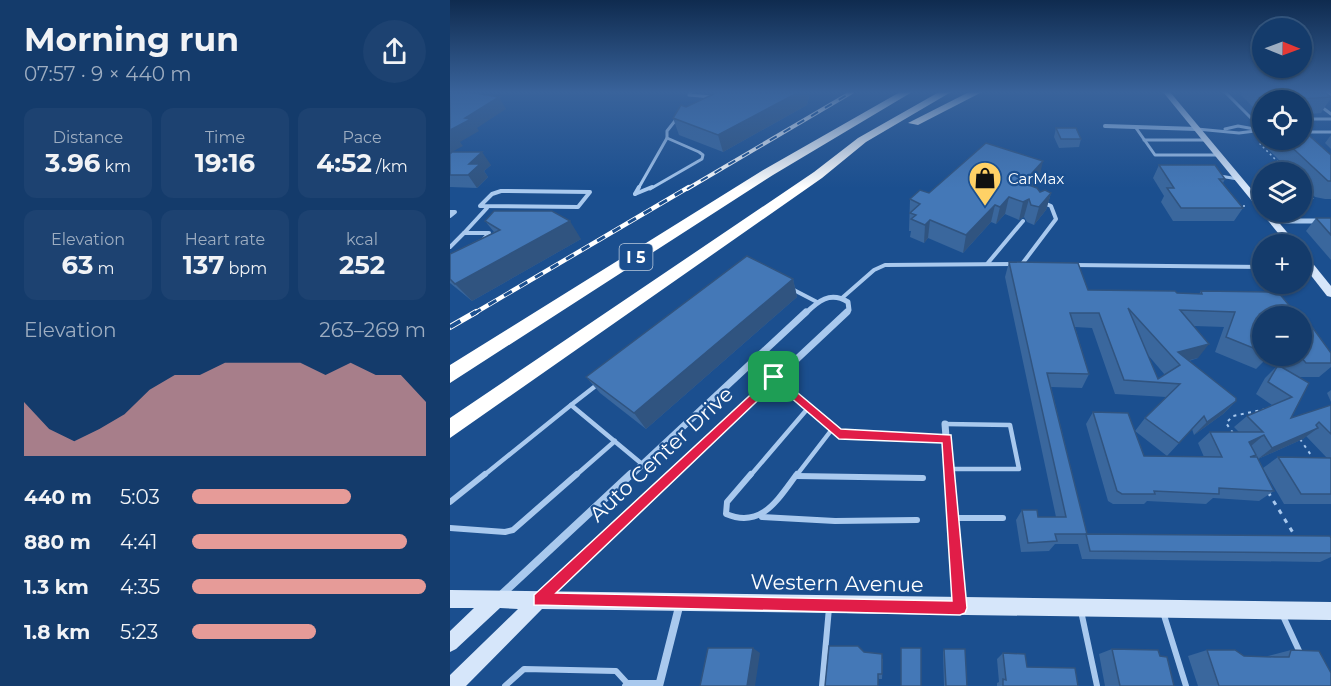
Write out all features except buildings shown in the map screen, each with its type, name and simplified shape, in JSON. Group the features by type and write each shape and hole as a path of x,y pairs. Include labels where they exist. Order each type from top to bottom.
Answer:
{"highway":[{"path":"823,140 841,124"},
{"name":"I 5","path":"450,375 851,124"},
{"name":"I 5","path":"450,430 818,175 862,140 890,124"},
{"path":"818,175 850,161 913,124"}],"main road":[{"path":"1193,124 1252,195"},
{"path":"1273,222 1283,234"},
{"path":"1312,273 1331,293"},
{"name":"Western Avenue","path":"450,599 960,608 1331,611"},
{"name":"Auto Center Drive","path":"450,643 496,600"},
{"name":"Auto Center Drive","path":"452,686 539,600"}],"street":[{"path":"1105,126 1197,129"},
{"path":"1312,221 1331,221"},
{"path":"817,302 823,297 842,298"},
{"name":"Auto Center Drive","path":"539,600 774,377 849,310 848,302 842,298"},
{"name":"Auto Center Drive","path":"496,600 817,302"},
{"path":"945,424 960,608"},
{"path":"660,685 680,602"}],"lane":[{"path":"667,138 699,152 703,155 702,159 635,195 667,138 667,131 671,124"},
{"path":"1136,128 1155,155 1218,155"},
{"path":"1197,129 1225,130 1233,133 1252,131"},
{"path":"1312,132 1331,132"},
{"path":"1144,140 1206,140"},
{"path":"1214,175 1238,178"},
{"path":"450,247 487,208 578,207 590,192 501,191 492,194 480,206 487,208"},
{"path":"1022,264 1056,219 1051,206 1040,201 1036,206"},
{"path":"450,212 455,212 450,216"},
{"path":"987,264 1023,221"},
{"path":"464,232 489,233 476,248"},
{"path":"842,298 874,270 885,265 1033,264"},
{"path":"1068,264 1252,267"},
{"path":"781,284 817,302"},
{"path":"450,502 608,376"},
{"path":"774,377 833,428 848,436 947,438"},
{"path":"571,405 642,464"},
{"path":"809,407 727,502 726,514 734,518 836,521 917,520"},
{"path":"945,424 1010,425 1019,469 949,469"},
{"path":"760,517 770,510 833,428"},
{"path":"450,528 505,532 513,530 615,441"},
{"path":"796,476 923,478"},
{"path":"953,518 1003,518"},
{"path":"822,686 829,605"},
{"path":"1080,609 1097,686"},
{"path":"1162,609 1186,686"},
{"path":"1281,611 1303,659"},
{"path":"505,686 524,669 616,671 626,685 660,685"}],"path":[{"path":"1266,150 1278,162"},
{"path":"1235,436 1226,423 1233,416 1264,408 1269,410"},
{"path":"1294,433 1305,450 1316,461"},
{"path":"1263,484 1295,536"}],"railway":[{"path":"687,189 798,124"},
{"path":"473,314 689,187"},
{"path":"450,327 476,312"}],"place":[{"name":"CarMax","path":"985,207"}],"route":[{"path":"774,377 839,434 947,438 960,608 539,600 716,433 774,377"}]}
